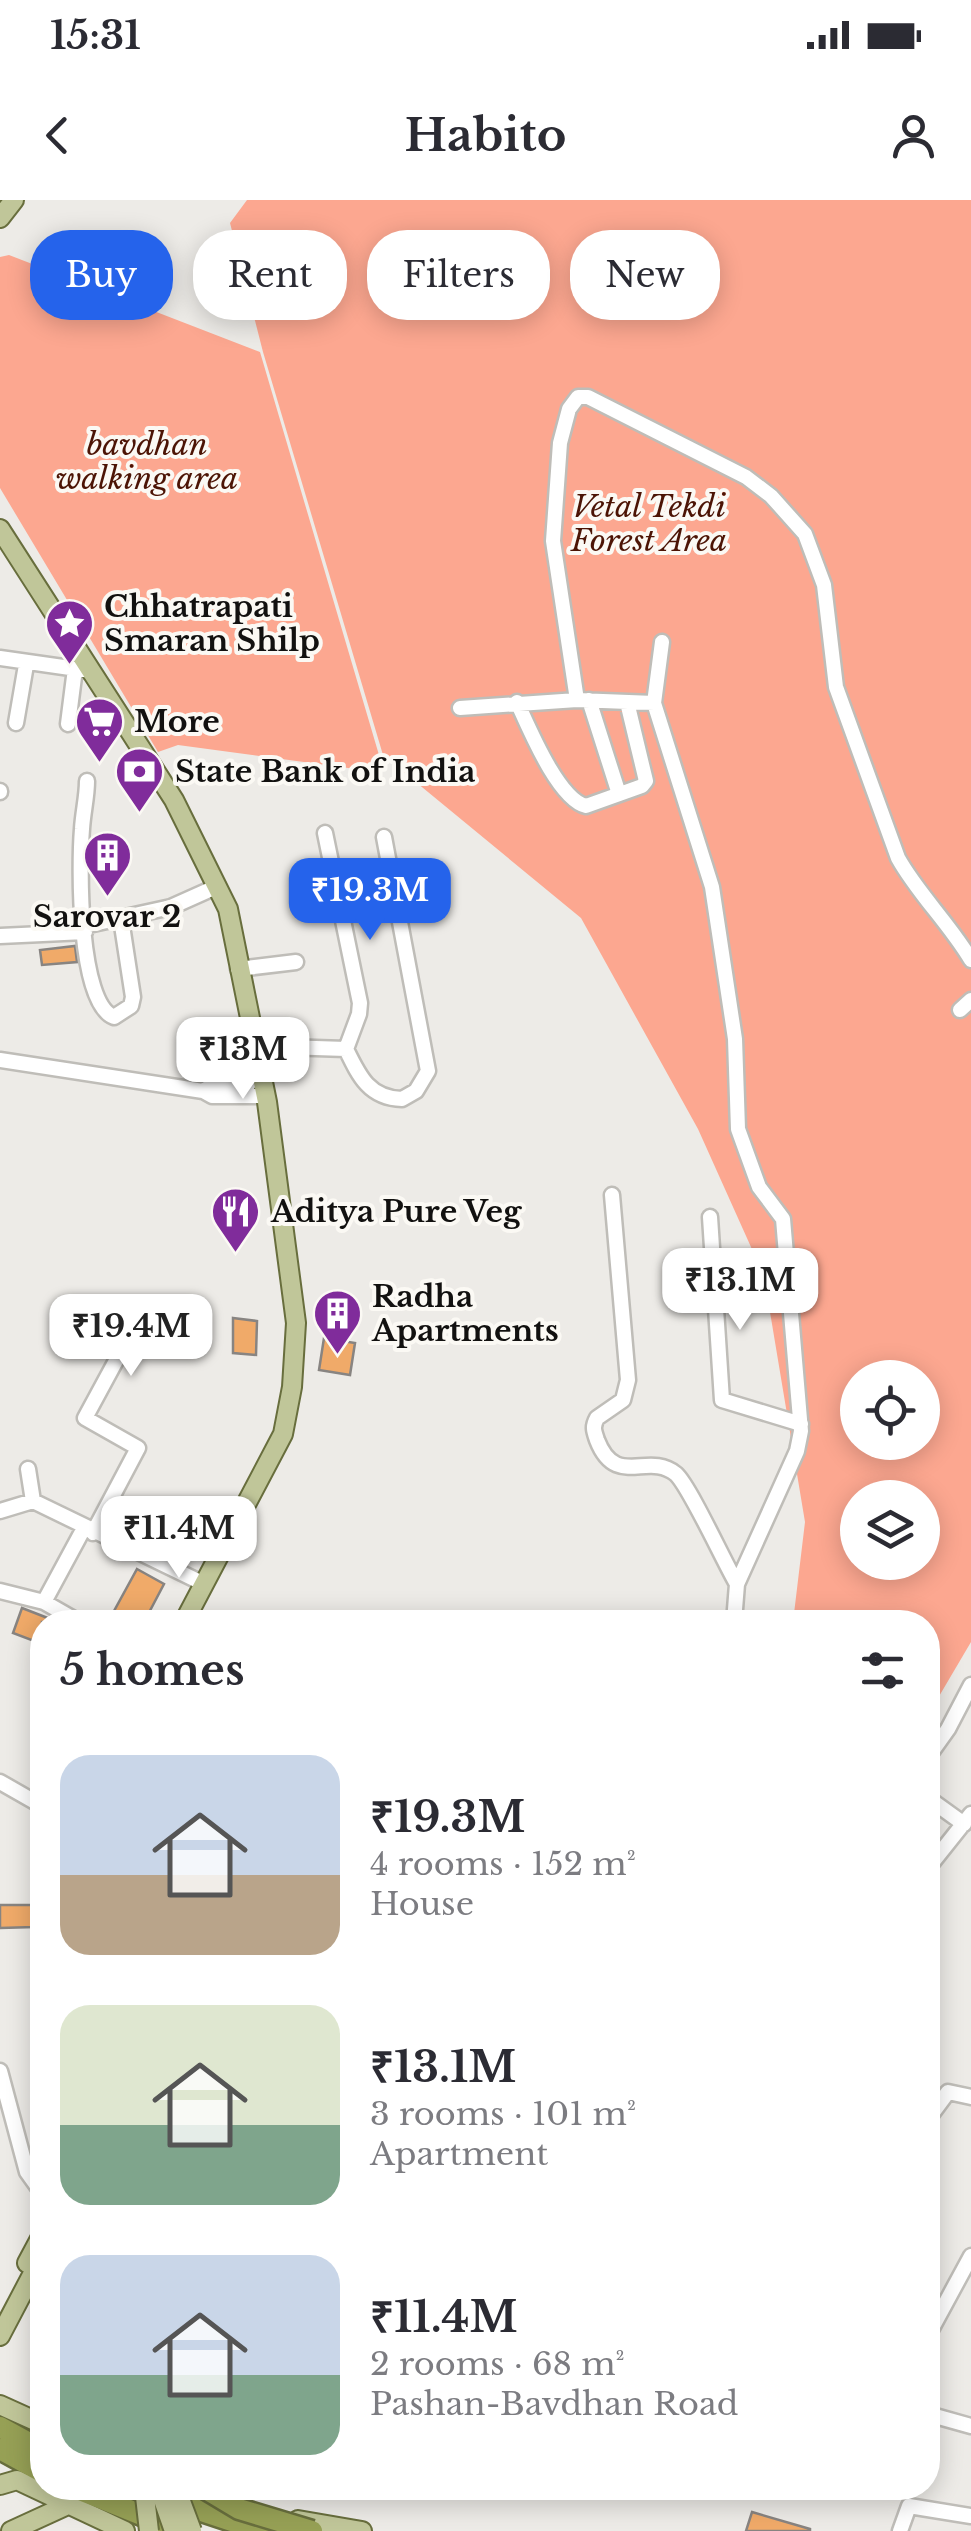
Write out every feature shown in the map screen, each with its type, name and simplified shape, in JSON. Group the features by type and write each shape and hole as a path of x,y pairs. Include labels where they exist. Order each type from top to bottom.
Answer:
{"highway":[{"path":"0,2418 30,2434"},
{"path":"0,2427 30,2443"},
{"path":"0,2449 30,2465"},
{"path":"88,2500 178,2531"},
{"path":"175,2500 262,2531"},
{"path":"224,2500 239,2509 312,2531"}],"main road":[{"path":"0,207 6,200"},
{"path":"0,218 14,200"},
{"path":"0,529 83,670 174,800 218,886 228,909 266,1096 296,1322 292,1387 283,1434 190,1610"},
{"path":"180,1610 196,1580 218,1554"},
{"path":"0,2312 30,2257"},
{"path":"0,2336 30,2279"},
{"path":"0,2405 30,2419"},
{"path":"11,2531 66,2500"},
{"path":"81,2500 125,2531"},
{"path":"145,2500 149,2531"},
{"path":"153,2500 178,2531"},
{"path":"180,2500 192,2531"},
{"path":"197,2500 362,2531"},
{"path":"243,2500 278,2517"}],"street":[{"path":"619,794 583,700 553,541 560,443 569,409 578,397 636,420 746,477 771,496 805,534 824,585 836,687 894,847 910,880 934,906 971,960"},
{"path":"662,642 654,703 712,886 735,1039 738,1129 744,1154 759,1187 782,1219 801,1424 797,1451 736,1584 735,1610"},
{"path":"0,658 26,665 83,670 68,724"},
{"path":"16,723 26,665"},
{"path":"460,708 583,700 654,703"},
{"path":"516,702 544,758 576,803 586,806 642,786 647,775 627,702"},
{"path":"86,781 81,866 84,929 94,996 104,1013 114,1017 123,1014 134,997 121,919"},
{"path":"324,833 360,1002 346,1048 361,1079 373,1092 402,1099 416,1091 428,1072 384,837"},
{"path":"0,936 84,929 171,907 218,886"},
{"path":"238,969 296,962"},
{"path":"254,1046 346,1048"},
{"path":"0,1060 203,1091 212,1096 266,1096"},
{"path":"203,1091 212,1085 248,1085 259,1069"},
{"path":"612,1194 628,1380 624,1400 596,1418 594,1429 609,1461 626,1468 662,1468 676,1475 736,1584"},
{"path":"710,1217 722,1400 801,1424"},
{"path":"44,1602 138,1448 84,1418 138,1320"},
{"path":"28,1469 33,1501"},
{"path":"0,1510 33,1501 196,1580"},
{"path":"1,1589 58,1610"},
{"path":"940,1740 971,1685"},
{"path":"0,1782 30,1799"},
{"path":"940,1804 968,1819 940,1853"},
{"path":"0,2071 30,2176"},
{"path":"940,2103 948,2092 971,2097"},
{"path":"940,2313 971,2256"},
{"path":"940,2417 971,2426"},
{"path":"0,2471 9,2483"},
{"path":"900,2531 909,2506 971,2516"}],"green space":[{"name":"Vetal Tekdi Forest Area","path":"247,200 971,200 971,1642 940,1695 940,1610 794,1610 805,1522 764,1276 698,1129 581,918 383,755 255,320 347,320 347,230 232,230 230,223"},
{"name":"bavdhan walking area","path":"9,255 30,263 30,320 173,318 260,352 379,755 363,770 178,745 158,752 0,488 0,257"}],"building":[{"path":"75,946 77,962 42,965 40,950"},
{"path":"233,1318 257,1321 256,1355 233,1353"},
{"name":"Radha Apartments","path":"324,1338 355,1343 350,1375 319,1370"},
{"path":"137,1569 164,1584 150,1610 115,1610"},
{"path":"22,1608 30,1611 30,1639 13,1633"},
{"path":"0,1905 30,1905 30,1927 0,1928"},
{"path":"752,2512 810,2529 810,2531 746,2531"}],"place":[{"name":"Chhatrapati Smaran Shilp","path":"69,666"},
{"name":"More","path":"99,764"},
{"name":"State Bank of India","path":"140,814"},
{"name":"Sarovar 2","path":"107,898"},
{"name":"Aditya Pure Veg","path":"236,1254"},
{"name":"Radha Apartments","path":"337,1356"}]}
